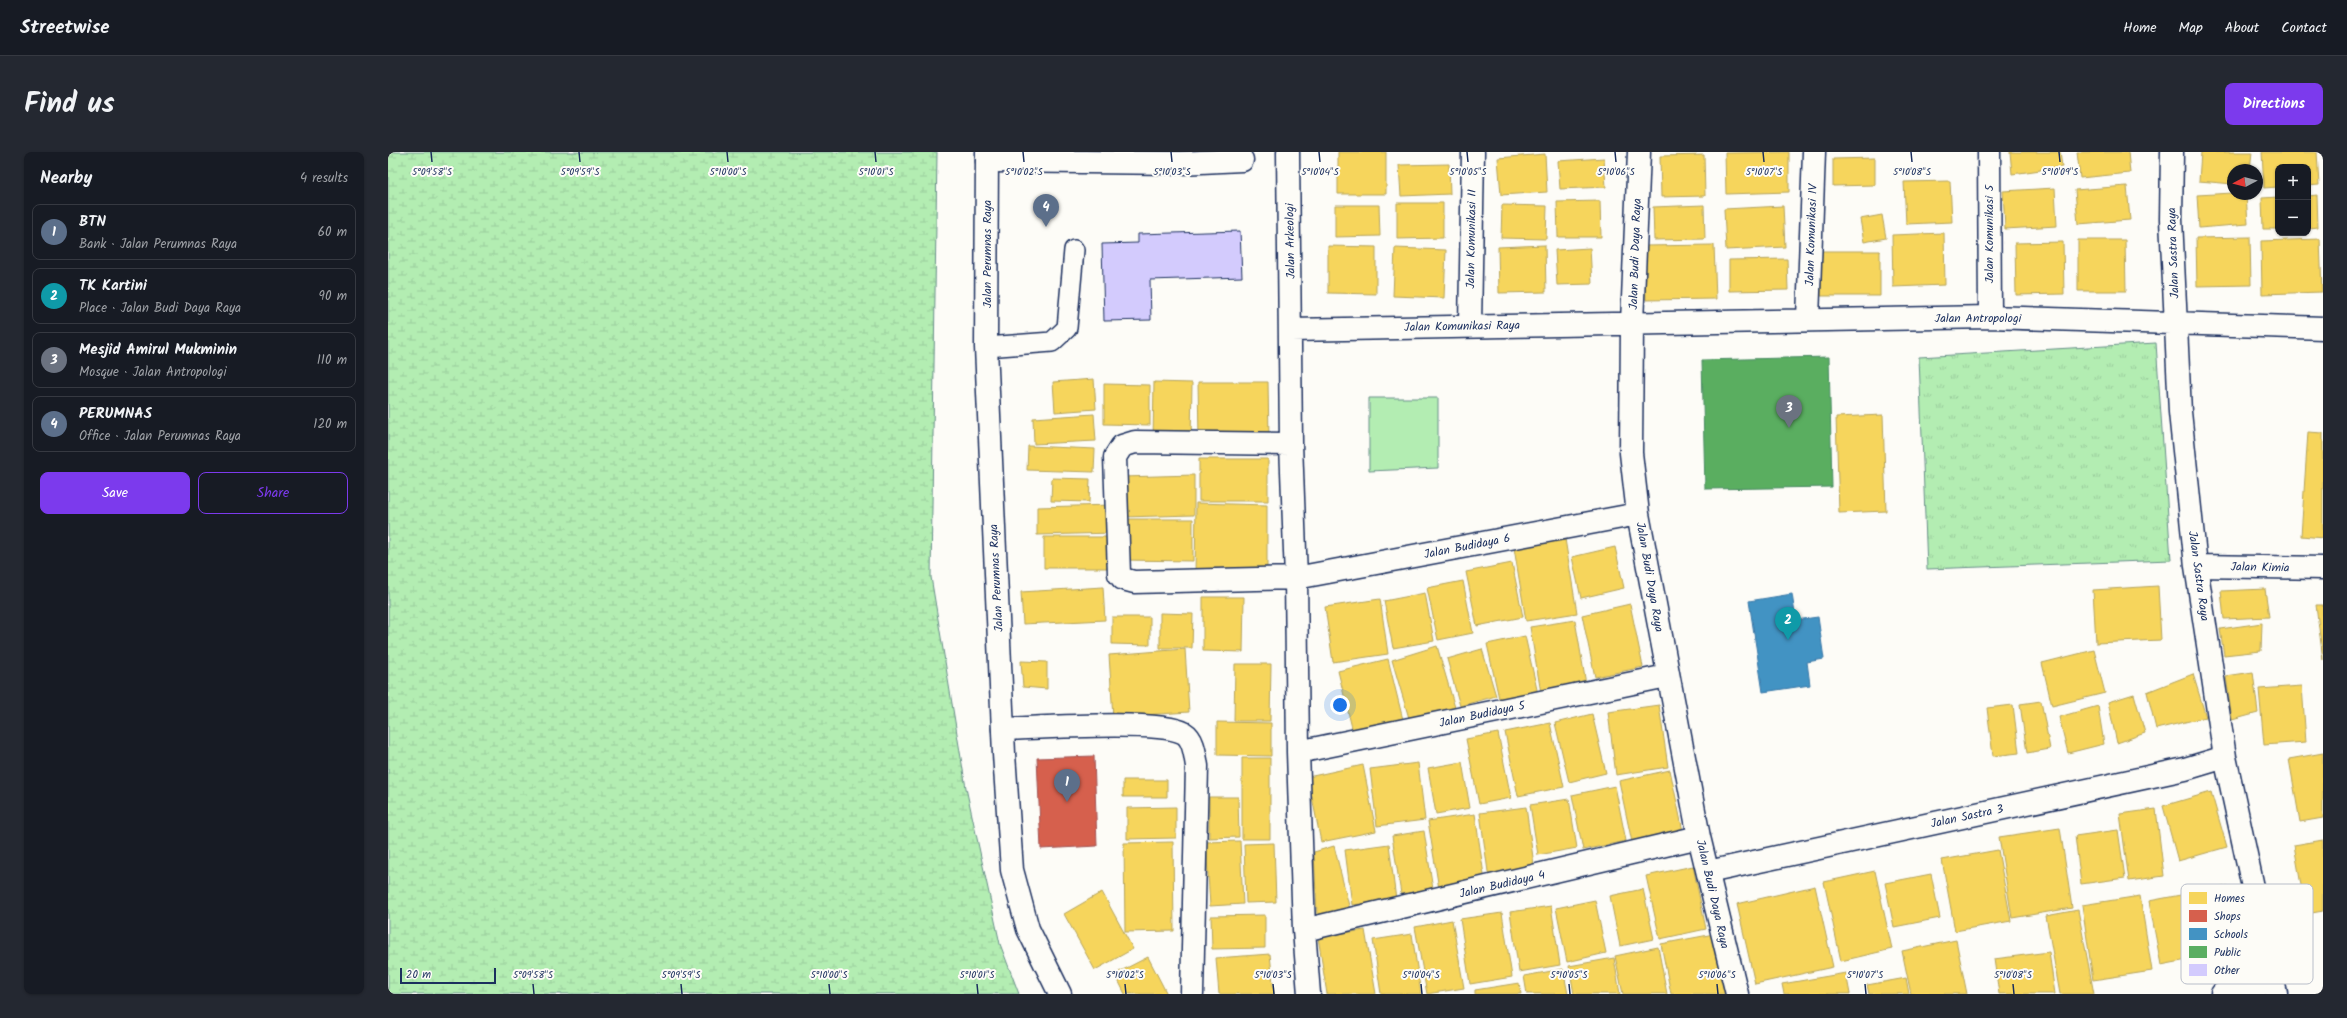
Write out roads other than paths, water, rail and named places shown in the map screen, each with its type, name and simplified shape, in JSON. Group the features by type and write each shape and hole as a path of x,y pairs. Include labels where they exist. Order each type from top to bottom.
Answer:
{"street":[{"name":"Jalan Arkeologi","path":"1288,152 1291,444 1296,578 1298,752 1304,930 1309,994"},
{"name":"Jalan Komunikasi II","path":"1470,326 1473,152"},
{"name":"Jalan Budi Daya Raya","path":"1639,152 1632,323 1631,452 1638,514 1667,676 1699,837 1737,994"},
{"name":"Jalan Komunikasi IV","path":"1808,319 1814,152"},
{"name":"Jalan Komunikasi 5","path":"1989,152 1990,317"},
{"name":"Jalan Sastra Raya","path":"2172,152 2171,219 2180,412 2196,566 2225,757 2252,884"},
{"path":"987,157 1180,157 1242,160"},
{"name":"Jalan Perumnas Raya","path":"987,157 986,347 1003,729 1012,870 1028,929 1060,994"},
{"name":"Jalan Antropologi","path":"1632,323 1990,317 2323,328"},
{"name":"Jalan Komunikasi Raya","path":"1291,330 1632,323"},
{"name":"Jalan Budidaya 6","path":"1291,444 1135,442 1122,446 1115,457 1118,566 1119,574 1123,580 1134,582 1296,578 1638,514"},
{"name":"Jalan Kimia","path":"2196,566 2323,568"},
{"name":"Jalan Budidaya 5","path":"1298,752 1667,676"},
{"path":"1003,729 1135,726 1166,728 1184,733 1192,742 1197,766 1192,994"},
{"name":"Jalan Sastra 3","path":"1708,872 2185,769 2225,757"},
{"name":"Jalan Budidaya 4","path":"1304,930 1699,837"},
{"path":"2222,994 2275,988"}],"lane":[{"path":"986,347 1052,342 1067,328 1074,250"}],"place":[{"name":"PERUMNAS","path":"1046,227"},
{"name":"Mesjid Amirul Mukminin","path":"1789,428"},
{"name":"TK Kartini","path":"1788,640"},
{"name":"BTN","path":"1067,802"}]}
